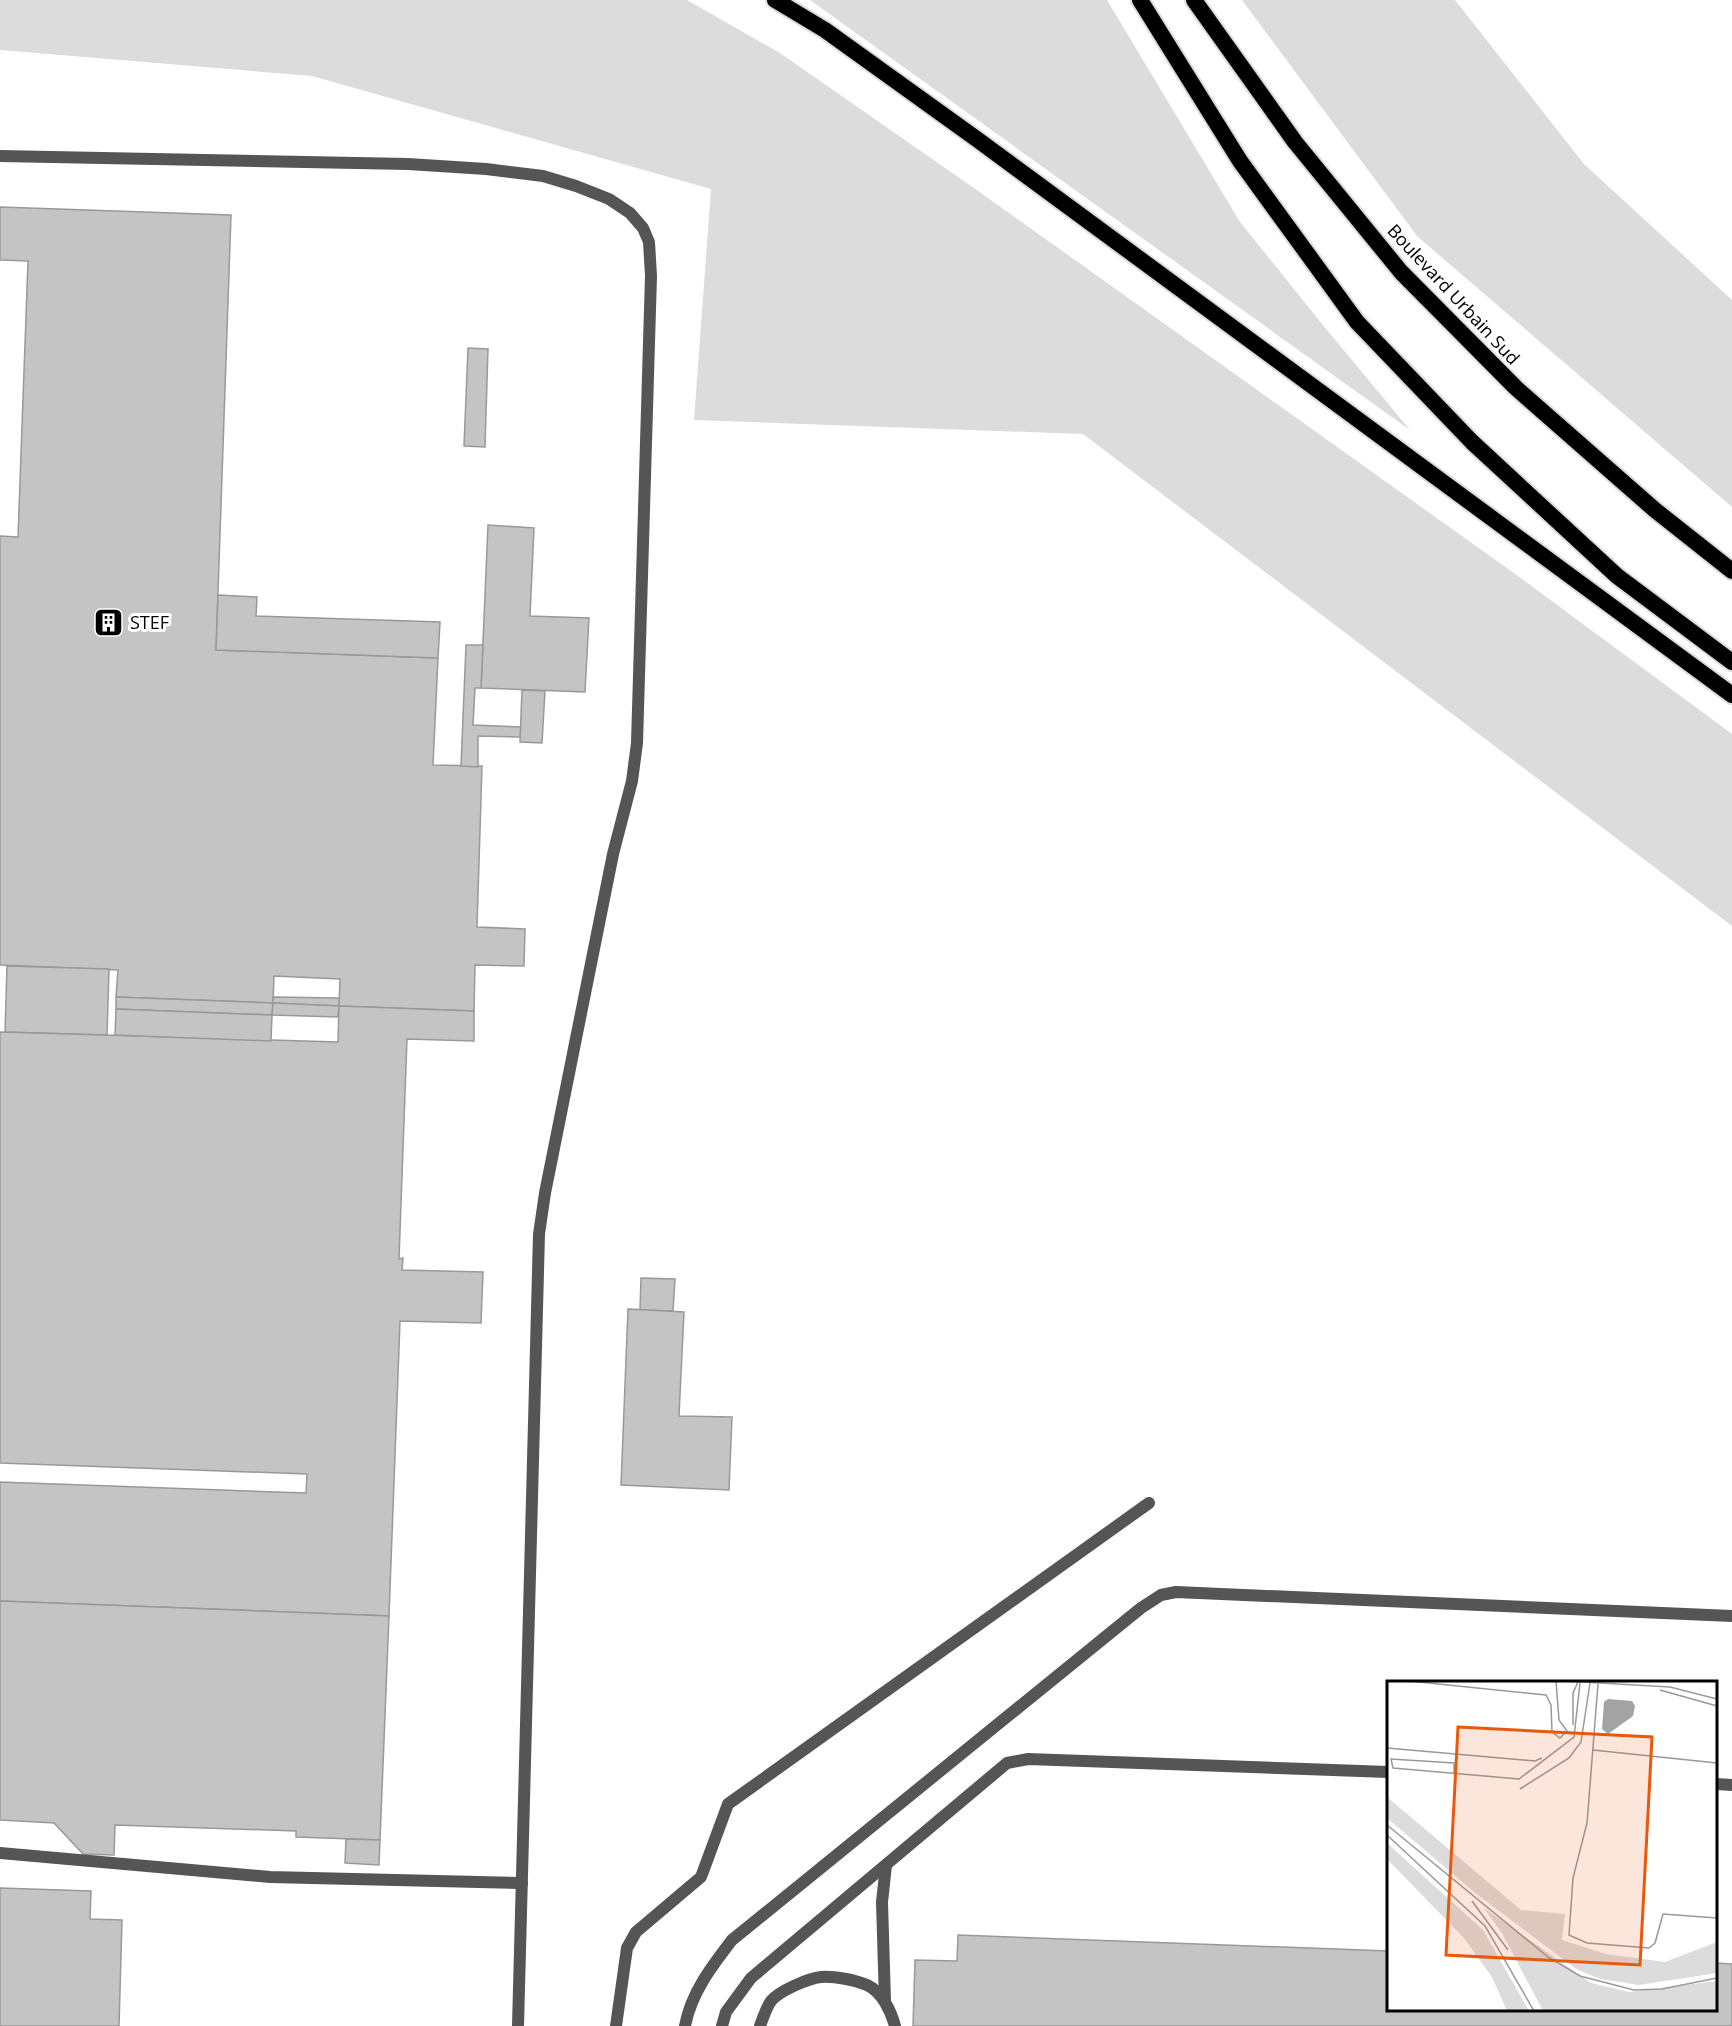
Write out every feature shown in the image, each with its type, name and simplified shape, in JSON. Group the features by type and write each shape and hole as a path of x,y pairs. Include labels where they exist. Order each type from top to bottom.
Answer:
{"highway":[{"path":"775,0 825,30 978,140 1732,695"},
{"path":"1140,0 1240,161 1357,322 1472,442 1617,576 1732,662"},
{"name":"Boulevard Urbain Sud","path":"1194,0 1295,142 1401,272 1516,388 1655,510 1732,571"}],"lane":[{"path":"0,156 408,164 486,169 543,176 609,199 630,213 643,228 650,242 651,276 637,743 632,781 613,854 545,1193 539,1234 518,2026"},
{"path":"616,2026 627,1948 636,1932 701,1877 728,1804 1149,1503"},
{"path":"685,2026 695,1994 711,1966 732,1940 1141,1608 1161,1595 1176,1592 1732,1616"},
{"path":"722,2026 726,2012 752,1978 1007,1764 1028,1759 1387,1772"},
{"path":"1717,1784 1732,1785"},
{"path":"0,1852 270,1877 522,1883"},
{"path":"886,1865 882,1902 885,2001 895,2026"},
{"path":"760,2026 772,1999 792,1987 820,1977 847,1980 869,1986 885,2001"}],"shaded area":[{"path":"0,0 687,0 780,53 981,193 1511,571 1732,734 1732,926 1083,434 694,420 711,189 312,76 0,50"},
{"path":"810,0 1107,0 1240,222 1410,430"},
{"path":"1242,0 1455,0 1584,164 1732,300 1732,507 1417,236"}],"building":[{"name":"STEF","path":"0,207 231,215 216,650 438,658 433,765 482,766 477,927 525,929 524,966 475,965 474,1011 339,1006 340,979 274,976 273,1003 116,997 118,970 0,965 0,536 18,537 28,261 0,260"},
{"path":"468,348 488,349 485,447 464,446"},
{"path":"488,525 534,528 530,616 589,618 585,692 481,688"},
{"path":"218,595 257,597 256,616 440,622 438,658 216,650"},
{"path":"466,645 483,645 481,688 475,688 473,725 521,727 520,737 478,736 478,767 461,766"},
{"path":"522,690 545,691 542,743 520,742"},
{"path":"7,966 109,969 107,1035 5,1032"},
{"path":"116,997 273,1003 272,1015 116,1009"},
{"path":"273,997 339,998 339,1006 273,1003"},
{"path":"273,1003 339,1006 338,1017 272,1015"},
{"path":"339,1006 474,1011 474,1041 407,1039 399,1259 403,1258 402,1270 483,1272 481,1323 400,1321 389,1616 0,1601 0,1482 306,1493 307,1474 0,1463 0,1032 338,1042"},
{"path":"116,1009 272,1015 271,1041 115,1035"},
{"path":"641,1278 675,1279 673,1311 640,1310"},
{"path":"628,1309 684,1312 679,1416 732,1417 729,1490 621,1485"},
{"path":"0,1601 389,1616 380,1840 296,1837 296,1831 115,1825 114,1855 83,1854 54,1823 0,1820"},
{"path":"346,1839 380,1840 379,1865 345,1863"},
{"path":"0,1888 91,1891 90,1919 122,1920 119,2026 0,2026"},
{"path":"958,1935 1387,1951 1387,2011 1717,2011 1717,1963 1732,1964 1732,2026 913,2026 915,1960 957,1961"}],"place":[{"name":"STEF","path":"109,622"}]}
